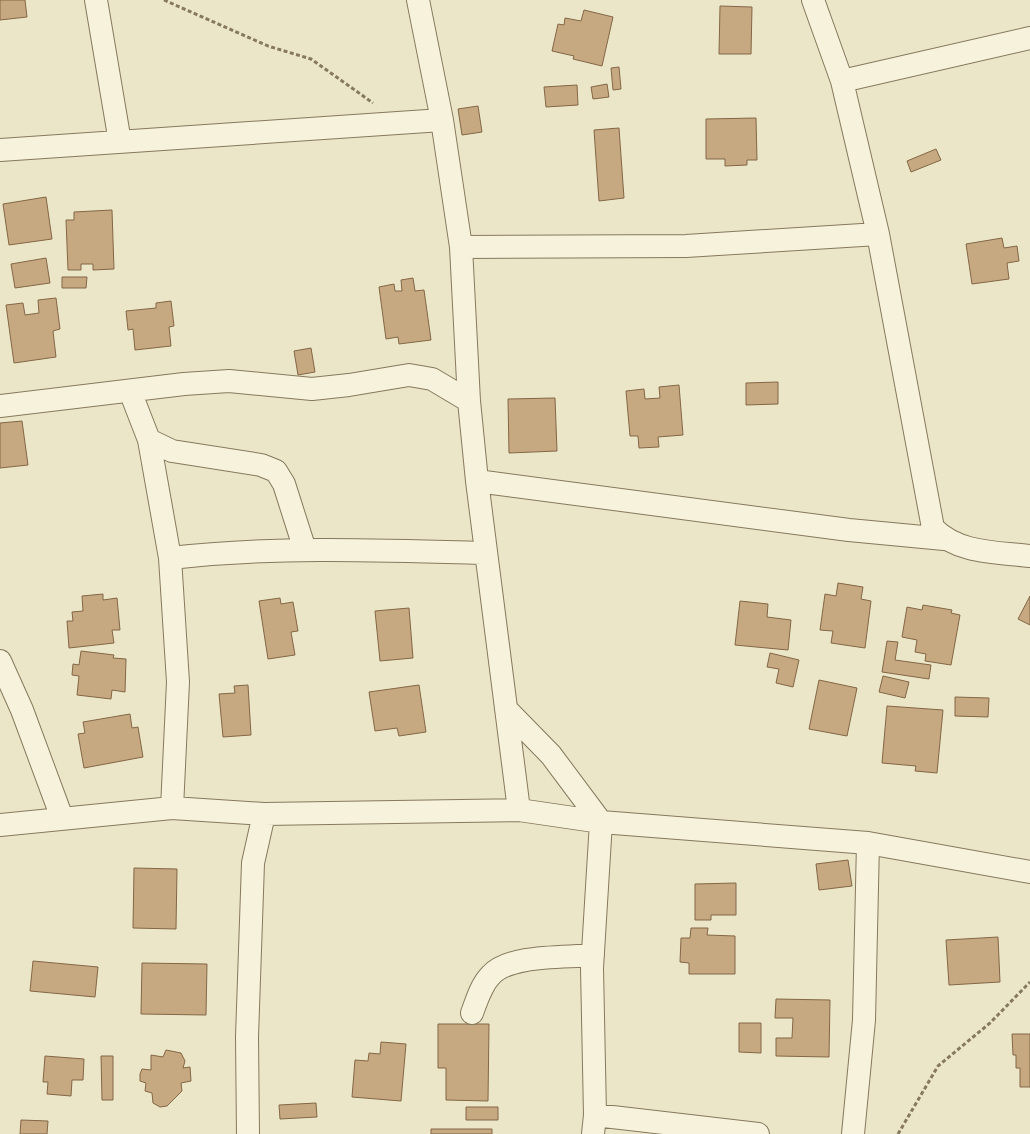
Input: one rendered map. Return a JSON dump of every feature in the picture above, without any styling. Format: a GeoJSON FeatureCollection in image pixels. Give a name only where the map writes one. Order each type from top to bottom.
{"type":"FeatureCollection","features":[{"type":"Feature","properties":{"kind":"street"},"geometry":{"type":"LineString","coordinates":[[96,0],[120,142]]}},
{"type":"Feature","properties":{"kind":"street"},"geometry":{"type":"LineString","coordinates":[[418,0],[442,120],[461,247],[469,401],[477,481],[519,810]]}},
{"type":"Feature","properties":{"kind":"street"},"geometry":{"type":"LineString","coordinates":[[812,0],[842,81],[878,234],[933,528],[944,539],[963,548],[1030,556]]}},
{"type":"Feature","properties":{"kind":"street"},"geometry":{"type":"LineString","coordinates":[[842,81],[1030,38]]}},
{"type":"Feature","properties":{"kind":"street"},"geometry":{"type":"LineString","coordinates":[[0,150],[442,120]]}},
{"type":"Feature","properties":{"kind":"street"},"geometry":{"type":"LineString","coordinates":[[461,247],[686,246],[878,234]]}},
{"type":"Feature","properties":{"kind":"street"},"geometry":{"type":"LineString","coordinates":[[0,406],[130,392],[184,384],[229,381],[312,388],[349,385],[409,375],[432,379],[469,401]]}},
{"type":"Feature","properties":{"kind":"street"},"geometry":{"type":"LineString","coordinates":[[130,392],[149,440],[170,558],[178,682],[172,808]]}},
{"type":"Feature","properties":{"kind":"street"},"geometry":{"type":"LineString","coordinates":[[149,440],[172,451],[262,465],[276,471],[284,484],[305,550]]}},
{"type":"Feature","properties":{"kind":"street"},"geometry":{"type":"LineString","coordinates":[[477,481],[849,530],[944,539]]}},
{"type":"Feature","properties":{"kind":"street"},"geometry":{"type":"LineString","coordinates":[[170,558],[218,553],[305,550],[486,553]]}},
{"type":"Feature","properties":{"kind":"street"},"geometry":{"type":"LineString","coordinates":[[0,661],[22,710],[62,818]]}},
{"type":"Feature","properties":{"kind":"street"},"geometry":{"type":"LineString","coordinates":[[506,709],[551,755],[601,822],[593,955],[594,1124],[758,1134]]}},
{"type":"Feature","properties":{"kind":"street"},"geometry":{"type":"LineString","coordinates":[[0,825],[172,808],[264,814],[519,810],[601,822],[868,843],[1030,872]]}},
{"type":"Feature","properties":{"kind":"street"},"geometry":{"type":"LineString","coordinates":[[248,1134],[247,1037],[253,864],[264,814]]}},
{"type":"Feature","properties":{"kind":"street"},"geometry":{"type":"LineString","coordinates":[[854,1134],[864,1020],[868,843]]}},
{"type":"Feature","properties":{"kind":"street"},"geometry":{"type":"LineString","coordinates":[[472,1013],[480,990],[491,974],[507,964],[593,955]]}},
{"type":"Feature","properties":{"kind":"path"},"geometry":{"type":"LineString","coordinates":[[164,0],[268,46],[310,59],[401,123]]}},
{"type":"Feature","properties":{"kind":"path"},"geometry":{"type":"LineString","coordinates":[[898,1134],[938,1066],[990,1023],[1030,982]]}},
{"type":"Feature","properties":{"kind":"building"},"geometry":{"type":"Polygon","coordinates":[[[0,0],[25,0],[27,17],[0,20],[0,0]]]}},
{"type":"Feature","properties":{"kind":"building"},"geometry":{"type":"Polygon","coordinates":[[[720,6],[752,7],[751,54],[719,54],[720,6]]]}},
{"type":"Feature","properties":{"kind":"building"},"geometry":{"type":"Polygon","coordinates":[[[584,10],[613,17],[602,66],[573,59],[574,56],[552,51],[558,24],[564,25],[565,18],[581,21],[584,10]]]}},
{"type":"Feature","properties":{"kind":"building"},"geometry":{"type":"Polygon","coordinates":[[[619,67],[621,89],[613,90],[611,68],[619,67]]]}},
{"type":"Feature","properties":{"kind":"building"},"geometry":{"type":"Polygon","coordinates":[[[607,84],[609,97],[593,99],[591,87],[607,84]]]}},
{"type":"Feature","properties":{"kind":"building"},"geometry":{"type":"Polygon","coordinates":[[[577,85],[578,105],[546,107],[544,87],[577,85]]]}},
{"type":"Feature","properties":{"kind":"building"},"geometry":{"type":"Polygon","coordinates":[[[478,106],[482,132],[462,135],[458,109],[478,106]]]}},
{"type":"Feature","properties":{"kind":"building"},"geometry":{"type":"Polygon","coordinates":[[[756,118],[757,160],[747,160],[747,165],[725,166],[725,159],[706,159],[706,119],[756,118]]]}},
{"type":"Feature","properties":{"kind":"building"},"geometry":{"type":"Polygon","coordinates":[[[619,128],[624,198],[599,201],[594,130],[619,128]]]}},
{"type":"Feature","properties":{"kind":"building"},"geometry":{"type":"Polygon","coordinates":[[[936,149],[941,160],[911,172],[907,161],[936,149]]]}},
{"type":"Feature","properties":{"kind":"building"},"geometry":{"type":"Polygon","coordinates":[[[46,197],[52,239],[9,245],[3,204],[46,197]]]}},
{"type":"Feature","properties":{"kind":"building"},"geometry":{"type":"Polygon","coordinates":[[[112,210],[114,269],[93,270],[93,264],[81,264],[81,270],[68,270],[66,220],[74,220],[74,212],[112,210]]]}},
{"type":"Feature","properties":{"kind":"building"},"geometry":{"type":"Polygon","coordinates":[[[1002,238],[1004,248],[1017,246],[1019,261],[1007,263],[1009,279],[972,284],[966,244],[1002,238]]]}},
{"type":"Feature","properties":{"kind":"building"},"geometry":{"type":"Polygon","coordinates":[[[46,258],[50,283],[15,288],[11,264],[46,258]]]}},
{"type":"Feature","properties":{"kind":"building"},"geometry":{"type":"Polygon","coordinates":[[[62,277],[87,277],[86,288],[62,288],[62,277]]]}},
{"type":"Feature","properties":{"kind":"building"},"geometry":{"type":"Polygon","coordinates":[[[413,278],[415,291],[424,290],[431,340],[399,344],[398,337],[386,339],[379,287],[394,284],[395,291],[402,291],[401,280],[413,278]]]}},
{"type":"Feature","properties":{"kind":"building"},"geometry":{"type":"Polygon","coordinates":[[[56,298],[60,329],[53,331],[56,357],[14,363],[6,305],[23,303],[25,315],[39,313],[38,300],[56,298]]]}},
{"type":"Feature","properties":{"kind":"building"},"geometry":{"type":"Polygon","coordinates":[[[171,301],[174,326],[169,327],[171,346],[135,350],[133,329],[128,330],[126,311],[156,308],[156,303],[171,301]]]}},
{"type":"Feature","properties":{"kind":"building"},"geometry":{"type":"Polygon","coordinates":[[[311,348],[315,372],[298,375],[294,351],[311,348]]]}},
{"type":"Feature","properties":{"kind":"building"},"geometry":{"type":"Polygon","coordinates":[[[778,382],[778,404],[746,405],[746,383],[778,382]]]}},
{"type":"Feature","properties":{"kind":"building"},"geometry":{"type":"Polygon","coordinates":[[[679,385],[683,435],[658,437],[659,447],[639,448],[638,436],[630,436],[626,391],[644,389],[645,399],[660,398],[659,387],[679,385]]]}},
{"type":"Feature","properties":{"kind":"building"},"geometry":{"type":"Polygon","coordinates":[[[555,398],[557,451],[509,453],[508,399],[555,398]]]}},
{"type":"Feature","properties":{"kind":"building"},"geometry":{"type":"Polygon","coordinates":[[[22,421],[28,465],[0,468],[0,423],[22,421]]]}},
{"type":"Feature","properties":{"kind":"building"},"geometry":{"type":"Polygon","coordinates":[[[838,583],[863,587],[861,599],[871,601],[865,648],[831,643],[833,631],[820,630],[825,594],[836,596],[838,583]]]}},
{"type":"Feature","properties":{"kind":"building"},"geometry":{"type":"Polygon","coordinates":[[[103,594],[103,600],[117,598],[120,630],[112,630],[114,643],[69,648],[67,621],[73,621],[72,612],[83,611],[82,596],[103,594]]]}},
{"type":"Feature","properties":{"kind":"building"},"geometry":{"type":"Polygon","coordinates":[[[1030,596],[1030,625],[1018,619],[1030,596]]]}},
{"type":"Feature","properties":{"kind":"building"},"geometry":{"type":"Polygon","coordinates":[[[280,598],[281,604],[293,602],[298,631],[291,632],[295,655],[268,659],[259,601],[280,598]]]}},
{"type":"Feature","properties":{"kind":"building"},"geometry":{"type":"Polygon","coordinates":[[[740,601],[768,604],[767,617],[791,620],[788,650],[735,645],[740,601]]]}},
{"type":"Feature","properties":{"kind":"building"},"geometry":{"type":"Polygon","coordinates":[[[923,605],[952,610],[951,613],[960,615],[951,665],[925,661],[926,654],[915,652],[917,640],[902,637],[907,607],[922,610],[923,605]]]}},
{"type":"Feature","properties":{"kind":"building"},"geometry":{"type":"Polygon","coordinates":[[[409,608],[413,658],[380,661],[375,611],[409,608]]]}},
{"type":"Feature","properties":{"kind":"building"},"geometry":{"type":"Polygon","coordinates":[[[887,641],[898,642],[895,660],[931,665],[929,679],[882,672],[887,641]]]}},
{"type":"Feature","properties":{"kind":"building"},"geometry":{"type":"Polygon","coordinates":[[[81,651],[114,655],[113,658],[126,659],[125,692],[112,690],[111,699],[77,695],[79,676],[72,675],[73,664],[79,665],[81,651]]]}},
{"type":"Feature","properties":{"kind":"building"},"geometry":{"type":"Polygon","coordinates":[[[770,653],[799,660],[793,687],[776,683],[779,669],[767,667],[770,653]]]}},
{"type":"Feature","properties":{"kind":"building"},"geometry":{"type":"Polygon","coordinates":[[[883,676],[909,682],[905,698],[879,692],[883,676]]]}},
{"type":"Feature","properties":{"kind":"building"},"geometry":{"type":"Polygon","coordinates":[[[819,680],[857,688],[847,736],[809,729],[819,680]]]}},
{"type":"Feature","properties":{"kind":"building"},"geometry":{"type":"Polygon","coordinates":[[[248,685],[251,735],[223,737],[219,694],[235,693],[234,686],[248,685]]]}},
{"type":"Feature","properties":{"kind":"building"},"geometry":{"type":"Polygon","coordinates":[[[419,685],[426,732],[399,736],[397,728],[375,731],[369,692],[419,685]]]}},
{"type":"Feature","properties":{"kind":"building"},"geometry":{"type":"Polygon","coordinates":[[[955,697],[989,698],[988,717],[955,716],[955,697]]]}},
{"type":"Feature","properties":{"kind":"building"},"geometry":{"type":"Polygon","coordinates":[[[887,706],[943,710],[937,773],[915,771],[916,766],[882,763],[887,706]]]}},
{"type":"Feature","properties":{"kind":"building"},"geometry":{"type":"Polygon","coordinates":[[[130,714],[132,728],[138,727],[143,757],[84,768],[78,734],[85,733],[83,722],[130,714]]]}},
{"type":"Feature","properties":{"kind":"building"},"geometry":{"type":"Polygon","coordinates":[[[848,860],[852,886],[819,890],[816,864],[848,860]]]}},
{"type":"Feature","properties":{"kind":"building"},"geometry":{"type":"Polygon","coordinates":[[[134,868],[177,869],[176,929],[133,928],[134,868]]]}},
{"type":"Feature","properties":{"kind":"building"},"geometry":{"type":"Polygon","coordinates":[[[736,883],[736,915],[711,915],[711,920],[695,920],[695,884],[736,883]]]}},
{"type":"Feature","properties":{"kind":"building"},"geometry":{"type":"Polygon","coordinates":[[[691,928],[708,928],[707,935],[735,936],[735,974],[689,974],[689,963],[680,962],[681,938],[690,938],[691,928]]]}},
{"type":"Feature","properties":{"kind":"building"},"geometry":{"type":"Polygon","coordinates":[[[998,937],[1000,982],[949,985],[946,940],[998,937]]]}},
{"type":"Feature","properties":{"kind":"building"},"geometry":{"type":"Polygon","coordinates":[[[33,961],[98,967],[95,997],[30,991],[33,961]]]}},
{"type":"Feature","properties":{"kind":"building"},"geometry":{"type":"Polygon","coordinates":[[[142,963],[207,964],[206,1015],[141,1014],[142,963]]]}},
{"type":"Feature","properties":{"kind":"building"},"geometry":{"type":"Polygon","coordinates":[[[776,999],[830,1000],[829,1057],[776,1056],[776,1038],[792,1038],[793,1018],[775,1018],[776,999]]]}},
{"type":"Feature","properties":{"kind":"building"},"geometry":{"type":"Polygon","coordinates":[[[739,1023],[761,1023],[761,1053],[739,1052],[739,1023]]]}},
{"type":"Feature","properties":{"kind":"building"},"geometry":{"type":"Polygon","coordinates":[[[438,1024],[489,1024],[488,1101],[446,1100],[446,1068],[438,1068],[438,1024]]]}},
{"type":"Feature","properties":{"kind":"building"},"geometry":{"type":"Polygon","coordinates":[[[1012,1034],[1030,1034],[1030,1087],[1020,1087],[1020,1068],[1016,1068],[1016,1055],[1013,1055],[1012,1034]]]}},
{"type":"Feature","properties":{"kind":"building"},"geometry":{"type":"Polygon","coordinates":[[[381,1042],[406,1044],[401,1101],[352,1097],[355,1060],[368,1061],[369,1053],[380,1054],[381,1042]]]}},
{"type":"Feature","properties":{"kind":"building"},"geometry":{"type":"Polygon","coordinates":[[[166,1050],[181,1053],[185,1061],[183,1068],[190,1067],[191,1081],[181,1083],[182,1091],[167,1106],[160,1107],[153,1103],[152,1093],[145,1091],[146,1083],[140,1081],[140,1074],[142,1069],[151,1070],[151,1055],[163,1057],[166,1050]]]}},
{"type":"Feature","properties":{"kind":"building"},"geometry":{"type":"Polygon","coordinates":[[[45,1056],[84,1059],[83,1080],[72,1080],[71,1096],[47,1094],[48,1082],[43,1082],[45,1056]]]}},
{"type":"Feature","properties":{"kind":"building"},"geometry":{"type":"Polygon","coordinates":[[[101,1056],[113,1056],[113,1100],[102,1100],[101,1056]]]}},
{"type":"Feature","properties":{"kind":"building"},"geometry":{"type":"Polygon","coordinates":[[[316,1103],[317,1117],[280,1119],[279,1105],[316,1103]]]}},
{"type":"Feature","properties":{"kind":"building"},"geometry":{"type":"Polygon","coordinates":[[[466,1107],[498,1107],[498,1120],[466,1120],[466,1107]]]}},
{"type":"Feature","properties":{"kind":"building"},"geometry":{"type":"Polygon","coordinates":[[[21,1120],[48,1121],[47,1134],[20,1134],[21,1120]]]}},
{"type":"Feature","properties":{"kind":"building"},"geometry":{"type":"Polygon","coordinates":[[[431,1129],[492,1129],[492,1134],[431,1134],[431,1129]]]}}]}
